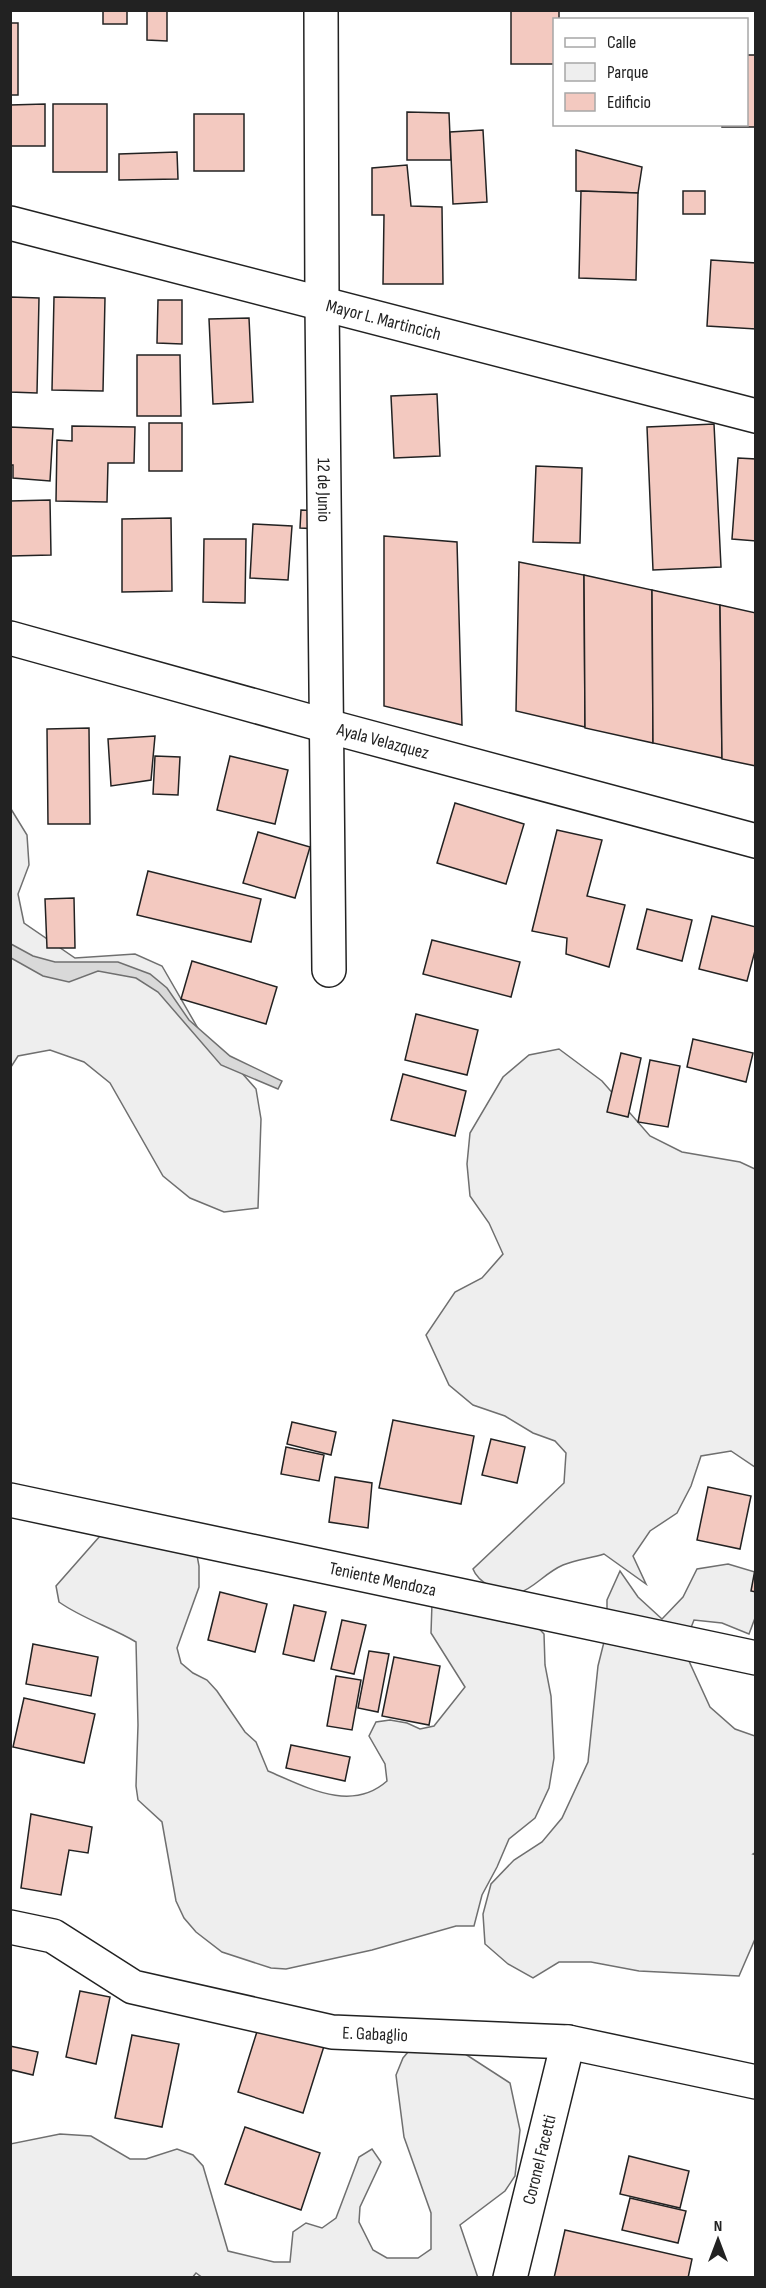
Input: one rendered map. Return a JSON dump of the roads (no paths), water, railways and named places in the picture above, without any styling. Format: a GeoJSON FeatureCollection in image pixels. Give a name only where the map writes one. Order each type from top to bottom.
{"type":"FeatureCollection","features":[{"type":"Feature","properties":{"kind":"street","name":"12 de Junio"},"geometry":{"type":"LineString","coordinates":[[321,10],[329,970]]}},
{"type":"Feature","properties":{"kind":"street","name":"Mayor L. Martincich"},"geometry":{"type":"LineString","coordinates":[[10,223],[756,416]]}},
{"type":"Feature","properties":{"kind":"street","name":"Ayala Velazquez"},"geometry":{"type":"LineString","coordinates":[[10,638],[756,841]]}},
{"type":"Feature","properties":{"kind":"street","name":"Teniente Mendoza"},"geometry":{"type":"LineString","coordinates":[[10,1500],[756,1658]]}},
{"type":"Feature","properties":{"kind":"street","name":"E. Gabaglio"},"geometry":{"type":"LineString","coordinates":[[10,1927],[53,1936],[133,1988],[332,2032],[568,2042],[756,2082]]}},
{"type":"Feature","properties":{"kind":"street","name":"Coronel Facetti"},"geometry":{"type":"LineString","coordinates":[[510,2277],[568,2042]]}}]}
